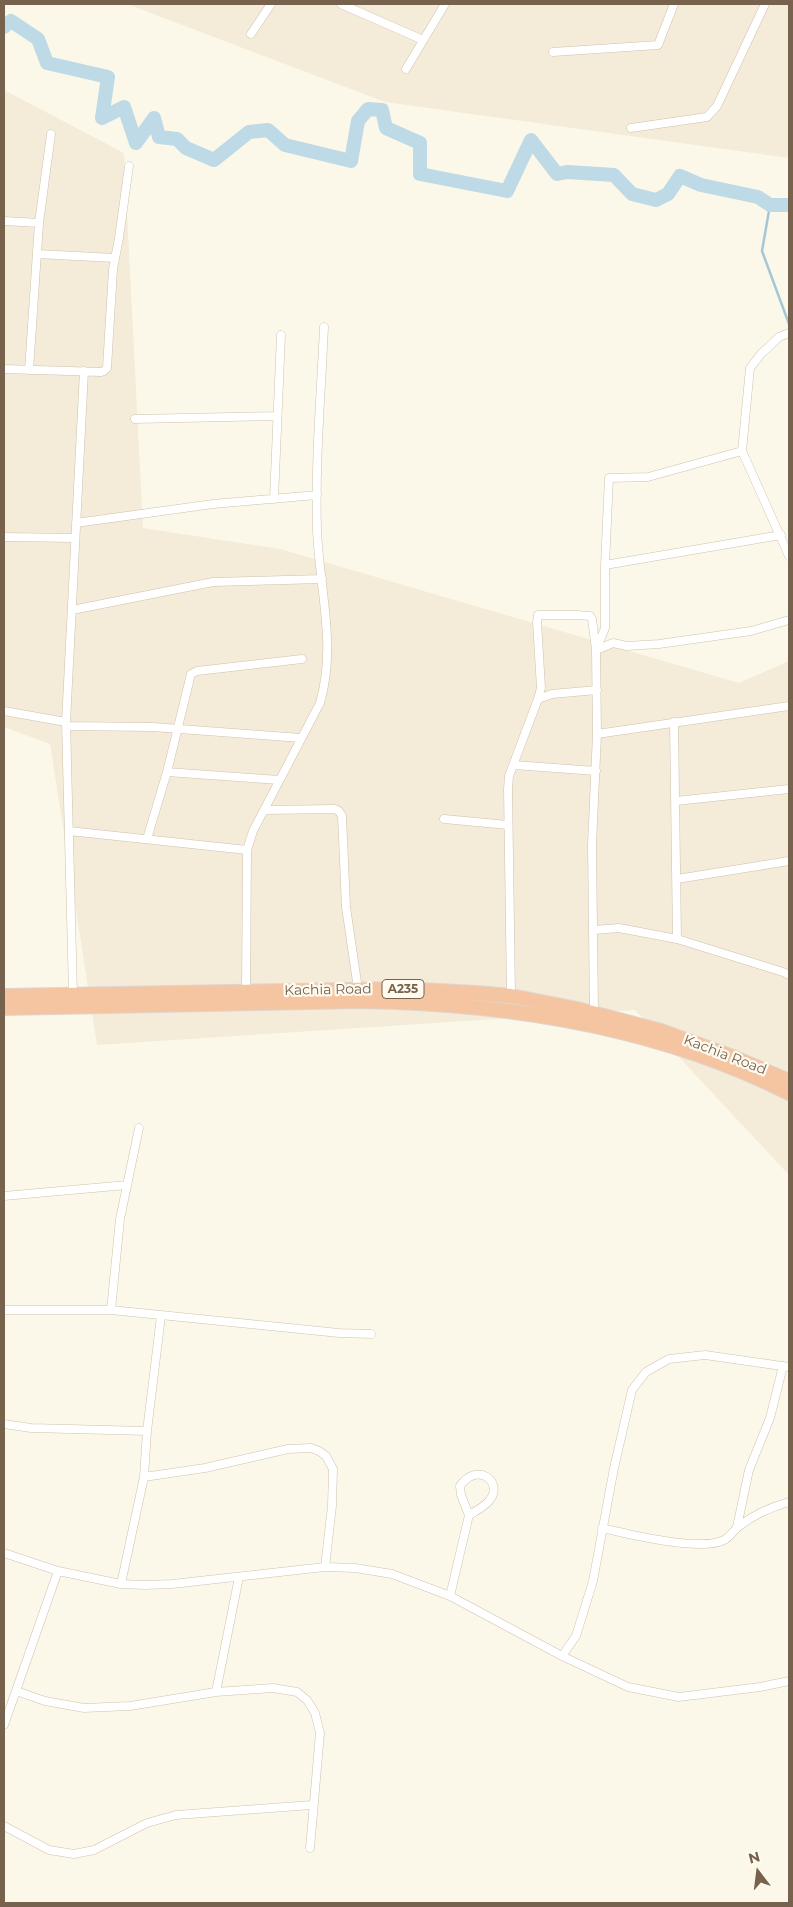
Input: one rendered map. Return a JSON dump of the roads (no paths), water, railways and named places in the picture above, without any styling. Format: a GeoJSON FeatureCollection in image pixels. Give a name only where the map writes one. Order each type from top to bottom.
{"type":"FeatureCollection","features":[{"type":"Feature","properties":{"kind":"highway","name":"Kachia Road"},"geometry":{"type":"LineString","coordinates":[[4,996],[358,990],[437,990],[511,996],[594,1013],[696,1042],[789,1081]]}},
{"type":"Feature","properties":{"kind":"highway","name":"Kachia Road"},"geometry":{"type":"LineString","coordinates":[[4,1008],[360,1001],[471,1006],[564,1020],[633,1036],[730,1067],[789,1093]]}},
{"type":"Feature","properties":{"kind":"street"},"geometry":{"type":"LineString","coordinates":[[252,34],[271,4]]}},
{"type":"Feature","properties":{"kind":"street"},"geometry":{"type":"LineString","coordinates":[[341,4],[423,40]]}},
{"type":"Feature","properties":{"kind":"street"},"geometry":{"type":"LineString","coordinates":[[406,69],[445,4]]}},
{"type":"Feature","properties":{"kind":"street"},"geometry":{"type":"LineString","coordinates":[[553,52],[658,45],[674,4]]}},
{"type":"Feature","properties":{"kind":"street"},"geometry":{"type":"LineString","coordinates":[[631,128],[708,117],[717,106],[766,4]]}},
{"type":"Feature","properties":{"kind":"street"},"geometry":{"type":"LineString","coordinates":[[29,370],[39,224],[51,134]]}},
{"type":"Feature","properties":{"kind":"street"},"geometry":{"type":"LineString","coordinates":[[4,369],[101,372],[107,368],[113,269],[129,166]]}},
{"type":"Feature","properties":{"kind":"street"},"geometry":{"type":"LineString","coordinates":[[4,221],[39,224]]}},
{"type":"Feature","properties":{"kind":"street"},"geometry":{"type":"LineString","coordinates":[[37,254],[115,258]]}},
{"type":"Feature","properties":{"kind":"street"},"geometry":{"type":"LineString","coordinates":[[246,991],[247,850],[253,831],[320,703],[325,684],[328,651],[318,531],[317,495],[324,327]]}},
{"type":"Feature","properties":{"kind":"street"},"geometry":{"type":"LineString","coordinates":[[789,333],[779,337],[761,354],[750,368],[742,451],[789,556]]}},
{"type":"Feature","properties":{"kind":"street"},"geometry":{"type":"LineString","coordinates":[[274,499],[281,335]]}},
{"type":"Feature","properties":{"kind":"street"},"geometry":{"type":"LineString","coordinates":[[73,994],[66,724],[84,371]]}},
{"type":"Feature","properties":{"kind":"street"},"geometry":{"type":"LineString","coordinates":[[135,419],[277,416]]}},
{"type":"Feature","properties":{"kind":"street"},"geometry":{"type":"LineString","coordinates":[[596,650],[606,628],[605,565],[610,478],[648,477],[742,451]]}},
{"type":"Feature","properties":{"kind":"street"},"geometry":{"type":"LineString","coordinates":[[76,524],[187,507],[317,495]]}},
{"type":"Feature","properties":{"kind":"street"},"geometry":{"type":"LineString","coordinates":[[605,565],[780,535]]}},
{"type":"Feature","properties":{"kind":"street"},"geometry":{"type":"LineString","coordinates":[[4,537],[76,538]]}},
{"type":"Feature","properties":{"kind":"street"},"geometry":{"type":"LineString","coordinates":[[72,610],[213,582],[322,579]]}},
{"type":"Feature","properties":{"kind":"street"},"geometry":{"type":"LineString","coordinates":[[511,996],[508,789],[509,776],[541,688],[538,615],[577,614],[590,616],[596,650],[597,690],[596,771],[592,845],[594,1013]]}},
{"type":"Feature","properties":{"kind":"street"},"geometry":{"type":"LineString","coordinates":[[596,650],[613,643],[627,646],[659,644],[751,631],[789,620]]}},
{"type":"Feature","properties":{"kind":"street"},"geometry":{"type":"LineString","coordinates":[[147,839],[167,772],[191,674],[197,671],[302,659]]}},
{"type":"Feature","properties":{"kind":"street"},"geometry":{"type":"LineString","coordinates":[[538,699],[552,694],[597,690]]}},
{"type":"Feature","properties":{"kind":"street"},"geometry":{"type":"LineString","coordinates":[[597,734],[789,706]]}},
{"type":"Feature","properties":{"kind":"street"},"geometry":{"type":"LineString","coordinates":[[4,711],[66,724],[178,729],[302,738]]}},
{"type":"Feature","properties":{"kind":"street"},"geometry":{"type":"LineString","coordinates":[[674,722],[677,939]]}},
{"type":"Feature","properties":{"kind":"street"},"geometry":{"type":"LineString","coordinates":[[514,765],[596,771]]}},
{"type":"Feature","properties":{"kind":"street"},"geometry":{"type":"LineString","coordinates":[[167,772],[280,780]]}},
{"type":"Feature","properties":{"kind":"street"},"geometry":{"type":"LineString","coordinates":[[676,801],[789,789]]}},
{"type":"Feature","properties":{"kind":"street"},"geometry":{"type":"LineString","coordinates":[[264,810],[334,809],[339,811],[342,816],[346,907],[358,990]]}},
{"type":"Feature","properties":{"kind":"street"},"geometry":{"type":"LineString","coordinates":[[444,819],[508,825]]}},
{"type":"Feature","properties":{"kind":"street"},"geometry":{"type":"LineString","coordinates":[[69,831],[247,850]]}},
{"type":"Feature","properties":{"kind":"street"},"geometry":{"type":"LineString","coordinates":[[676,879],[789,861]]}},
{"type":"Feature","properties":{"kind":"street"},"geometry":{"type":"LineString","coordinates":[[594,930],[619,928],[677,939],[789,975]]}},
{"type":"Feature","properties":{"kind":"street"},"geometry":{"type":"LineString","coordinates":[[110,1310],[120,1219],[139,1128]]}},
{"type":"Feature","properties":{"kind":"street"},"geometry":{"type":"LineString","coordinates":[[4,1196],[127,1185]]}},
{"type":"Feature","properties":{"kind":"street"},"geometry":{"type":"LineString","coordinates":[[4,1310],[110,1310],[371,1334]]}},
{"type":"Feature","properties":{"kind":"street"},"geometry":{"type":"LineString","coordinates":[[121,1584],[144,1477],[161,1316]]}},
{"type":"Feature","properties":{"kind":"street"},"geometry":{"type":"LineString","coordinates":[[562,1656],[576,1636],[593,1581],[614,1468],[632,1390],[646,1372],[669,1360],[705,1355],[786,1366],[770,1418],[749,1470],[737,1527]]}},
{"type":"Feature","properties":{"kind":"street"},"geometry":{"type":"LineString","coordinates":[[4,1424],[31,1428],[148,1431]]}},
{"type":"Feature","properties":{"kind":"street"},"geometry":{"type":"LineString","coordinates":[[144,1477],[206,1468],[288,1450],[311,1448],[319,1451],[326,1456],[333,1469],[332,1506],[325,1567]]}},
{"type":"Feature","properties":{"kind":"street"},"geometry":{"type":"LineString","coordinates":[[450,1596],[469,1514],[461,1495],[460,1486],[465,1478],[475,1474],[484,1475],[491,1482],[493,1491],[490,1500],[469,1514]]}},
{"type":"Feature","properties":{"kind":"street"},"geometry":{"type":"LineString","coordinates":[[602,1528],[646,1538],[706,1545],[723,1541],[737,1527],[768,1508],[789,1502]]}},
{"type":"Feature","properties":{"kind":"street"},"geometry":{"type":"LineString","coordinates":[[4,1553],[58,1570],[121,1584],[172,1584],[325,1567],[355,1568],[392,1574],[450,1596],[562,1656],[628,1687],[679,1697],[760,1688],[789,1682]]}},
{"type":"Feature","properties":{"kind":"street"},"geometry":{"type":"LineString","coordinates":[[5,1720],[58,1570]]}},
{"type":"Feature","properties":{"kind":"street"},"geometry":{"type":"LineString","coordinates":[[216,1692],[238,1577]]}},
{"type":"Feature","properties":{"kind":"street"},"geometry":{"type":"LineString","coordinates":[[16,1691],[46,1701],[84,1708],[130,1706],[216,1692],[273,1688],[296,1692],[307,1700],[315,1713],[320,1733],[312,1805],[310,1848]]}},
{"type":"Feature","properties":{"kind":"street"},"geometry":{"type":"LineString","coordinates":[[4,1826],[48,1850],[74,1854],[94,1850],[147,1823],[176,1815],[312,1805]]}},
{"type":"Feature","properties":{"kind":"waterway"},"geometry":{"type":"LineString","coordinates":[[4,27],[11,21],[38,39],[47,63],[108,77],[102,118],[124,107],[136,143],[154,118],[159,137],[177,139],[186,148],[214,160],[249,132],[268,130],[285,145],[351,161],[358,121],[368,109],[382,110],[386,128],[420,143],[420,174],[507,191],[531,140],[557,174],[567,172],[614,175],[632,194],[656,200],[668,194],[680,176],[701,185],[758,197],[770,205],[789,205]]}},
{"type":"Feature","properties":{"kind":"waterway"},"geometry":{"type":"LineString","coordinates":[[770,205],[762,251],[789,324]]}}]}
